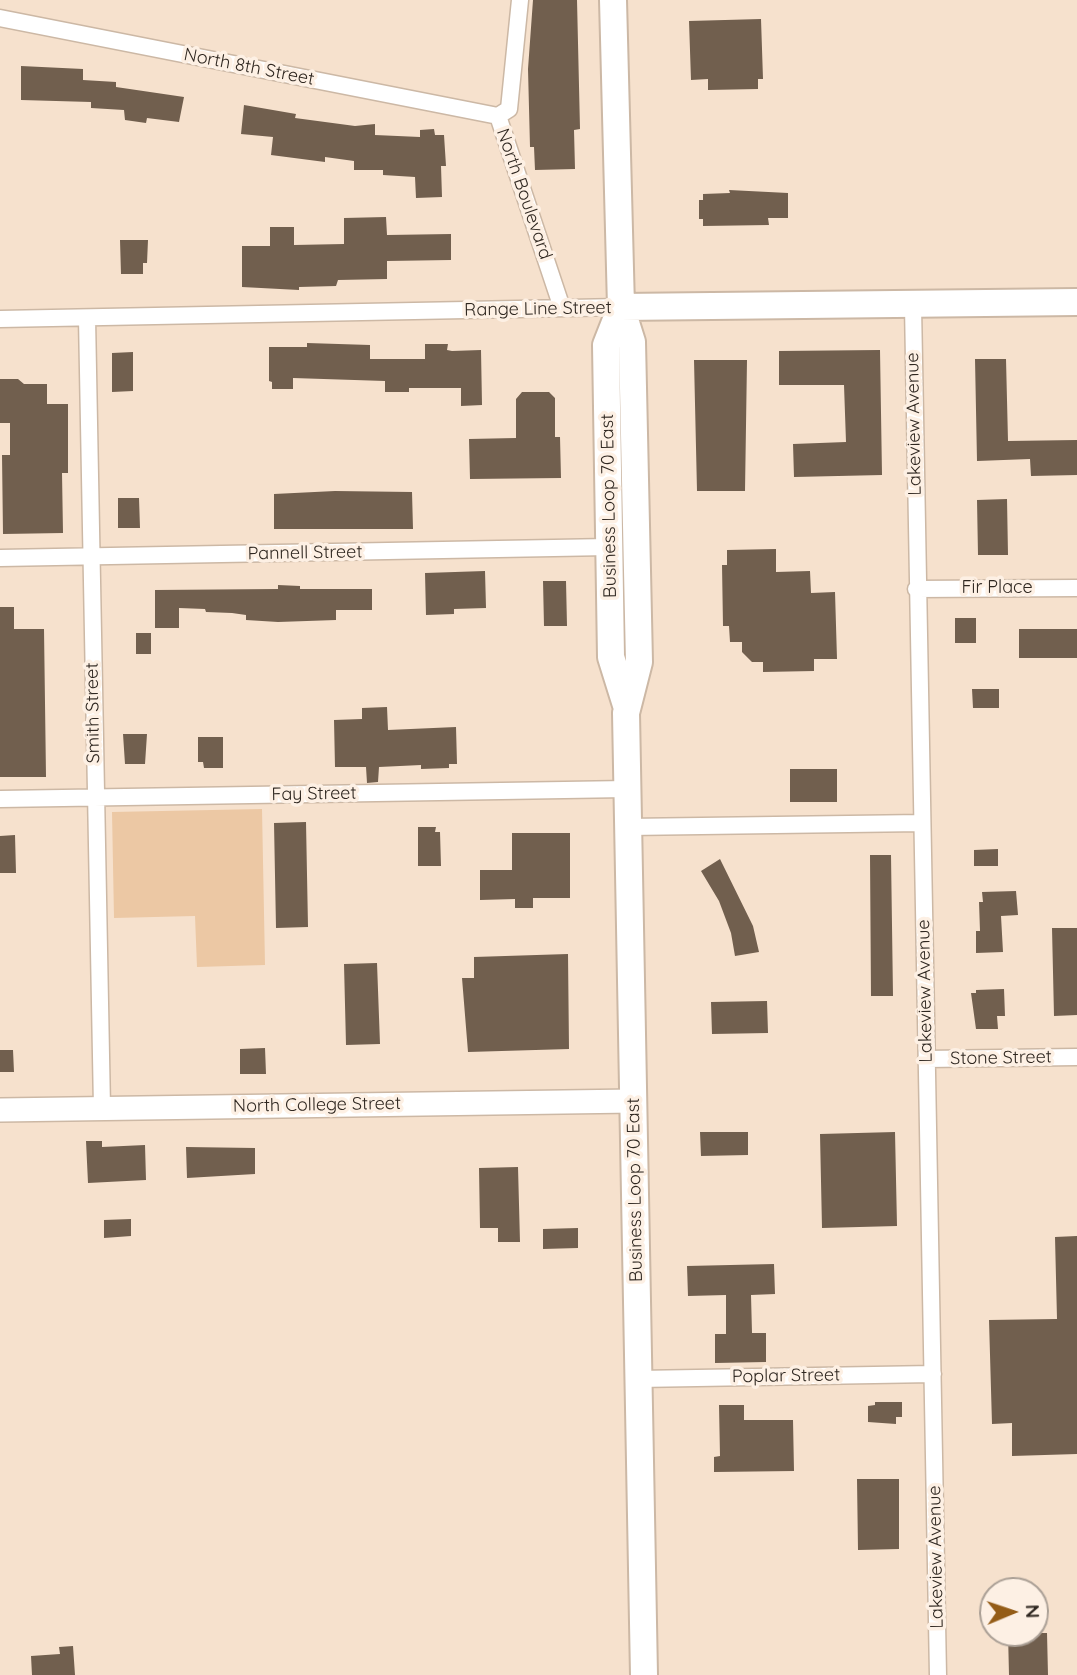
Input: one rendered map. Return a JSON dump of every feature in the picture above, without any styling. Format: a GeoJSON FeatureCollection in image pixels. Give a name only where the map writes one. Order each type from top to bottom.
{"type":"FeatureCollection","features":[{"type":"Feature","properties":{"kind":"main road","name":"Business Loop 70 East"},"geometry":{"type":"LineString","coordinates":[[613,0],[621,307],[632,342],[639,662],[626,705]]}},
{"type":"Feature","properties":{"kind":"main road","name":"Range Line Street"},"geometry":{"type":"LineString","coordinates":[[621,307],[913,306],[1077,302]]}},
{"type":"Feature","properties":{"kind":"main road","name":"Business Loop 70 East"},"geometry":{"type":"LineString","coordinates":[[621,307],[606,345],[609,547],[611,657],[626,705],[644,1675]]}},
{"type":"Feature","properties":{"kind":"main road","name":"North College Street"},"geometry":{"type":"LineString","coordinates":[[0,1110],[634,1101]]}},
{"type":"Feature","properties":{"kind":"street","name":"North Boulevard"},"geometry":{"type":"LineString","coordinates":[[520,0],[509,109],[498,116],[562,308]]}},
{"type":"Feature","properties":{"kind":"street","name":"North 8th Street"},"geometry":{"type":"LineString","coordinates":[[0,18],[498,116]]}},
{"type":"Feature","properties":{"kind":"street","name":"Lakeview Avenue"},"geometry":{"type":"LineString","coordinates":[[913,306],[916,589],[938,1675]]}},
{"type":"Feature","properties":{"kind":"street","name":"Range Line Street"},"geometry":{"type":"LineString","coordinates":[[0,319],[621,307]]}},
{"type":"Feature","properties":{"kind":"street","name":"Smith Street"},"geometry":{"type":"LineString","coordinates":[[87,318],[94,798],[102,1108]]}},
{"type":"Feature","properties":{"kind":"street","name":"Pannell Street"},"geometry":{"type":"LineString","coordinates":[[0,558],[609,547]]}},
{"type":"Feature","properties":{"kind":"street","name":"Fir Place"},"geometry":{"type":"LineString","coordinates":[[916,589],[1077,588]]}},
{"type":"Feature","properties":{"kind":"street","name":"Fay Street"},"geometry":{"type":"LineString","coordinates":[[0,799],[627,789]]}},
{"type":"Feature","properties":{"kind":"street"},"geometry":{"type":"LineString","coordinates":[[628,827],[922,823]]}},
{"type":"Feature","properties":{"kind":"street","name":"Stone Street"},"geometry":{"type":"LineString","coordinates":[[926,1059],[1077,1057]]}},
{"type":"Feature","properties":{"kind":"street","name":"Poplar Street"},"geometry":{"type":"LineString","coordinates":[[638,1379],[933,1374]]}},
{"type":"Feature","properties":{"kind":"shaded area"},"geometry":{"type":"Polygon","coordinates":[[[262,809],[265,965],[197,967],[195,916],[114,918],[112,812],[262,809]]]}},
{"type":"Feature","properties":{"kind":"building"},"geometry":{"type":"Polygon","coordinates":[[[533,0],[577,0],[580,129],[574,130],[575,169],[535,170],[534,147],[530,147],[528,69],[533,0]]]}},
{"type":"Feature","properties":{"kind":"building"},"geometry":{"type":"Polygon","coordinates":[[[761,19],[763,79],[758,79],[758,89],[708,90],[708,79],[691,80],[689,21],[761,19]]]}},
{"type":"Feature","properties":{"kind":"building"},"geometry":{"type":"Polygon","coordinates":[[[21,66],[83,69],[83,80],[116,82],[116,87],[184,97],[179,122],[147,118],[146,123],[125,120],[124,110],[91,108],[91,102],[21,100],[21,66]]]}},
{"type":"Feature","properties":{"kind":"building"},"geometry":{"type":"Polygon","coordinates":[[[244,105],[296,114],[295,118],[355,126],[375,124],[375,135],[420,137],[420,130],[434,129],[435,135],[444,135],[446,166],[441,166],[442,197],[416,198],[415,177],[383,175],[383,170],[354,170],[354,161],[325,157],[325,162],[271,155],[273,137],[241,134],[244,105]]]}},
{"type":"Feature","properties":{"kind":"building"},"geometry":{"type":"Polygon","coordinates":[[[729,190],[788,193],[788,218],[768,218],[769,225],[703,226],[703,219],[699,219],[699,200],[703,200],[703,194],[730,193],[729,190]]]}},
{"type":"Feature","properties":{"kind":"building"},"geometry":{"type":"Polygon","coordinates":[[[386,217],[387,235],[451,234],[451,260],[387,261],[387,279],[338,280],[336,286],[299,287],[299,290],[242,287],[242,246],[270,246],[270,227],[294,227],[294,245],[344,244],[344,218],[386,217]]]}},
{"type":"Feature","properties":{"kind":"building"},"geometry":{"type":"Polygon","coordinates":[[[120,240],[148,240],[147,263],[143,263],[143,274],[121,274],[120,240]]]}},
{"type":"Feature","properties":{"kind":"building"},"geometry":{"type":"Polygon","coordinates":[[[307,343],[370,345],[370,359],[425,359],[425,344],[448,344],[447,350],[452,351],[481,350],[482,405],[461,406],[461,388],[409,388],[409,392],[385,392],[385,381],[293,378],[293,389],[272,389],[272,382],[269,381],[269,347],[307,347],[307,343]]]}},
{"type":"Feature","properties":{"kind":"building"},"geometry":{"type":"Polygon","coordinates":[[[880,350],[882,475],[794,477],[793,444],[846,442],[844,385],[779,385],[779,351],[880,350]]]}},
{"type":"Feature","properties":{"kind":"building"},"geometry":{"type":"Polygon","coordinates":[[[133,352],[133,391],[112,392],[112,353],[133,352]]]}},
{"type":"Feature","properties":{"kind":"building"},"geometry":{"type":"Polygon","coordinates":[[[975,359],[1006,359],[1008,441],[1077,440],[1077,475],[1031,476],[1030,459],[977,461],[975,359]]]}},
{"type":"Feature","properties":{"kind":"building"},"geometry":{"type":"Polygon","coordinates":[[[694,360],[747,360],[745,491],[697,491],[694,360]]]}},
{"type":"Feature","properties":{"kind":"building"},"geometry":{"type":"Polygon","coordinates":[[[0,379],[18,379],[24,384],[47,384],[47,404],[68,404],[68,473],[62,473],[63,533],[3,534],[2,455],[10,455],[10,423],[0,423],[0,379]]]}},
{"type":"Feature","properties":{"kind":"building"},"geometry":{"type":"Polygon","coordinates":[[[522,392],[549,392],[555,398],[555,437],[560,437],[561,478],[470,479],[469,439],[516,438],[516,399],[522,392]]]}},
{"type":"Feature","properties":{"kind":"building"},"geometry":{"type":"Polygon","coordinates":[[[335,491],[412,492],[413,529],[274,529],[274,494],[335,491]]]}},
{"type":"Feature","properties":{"kind":"building"},"geometry":{"type":"Polygon","coordinates":[[[118,498],[139,498],[140,528],[118,528],[118,498]]]}},
{"type":"Feature","properties":{"kind":"building"},"geometry":{"type":"Polygon","coordinates":[[[1007,499],[1008,555],[978,555],[977,500],[1007,499]]]}},
{"type":"Feature","properties":{"kind":"building"},"geometry":{"type":"Polygon","coordinates":[[[776,549],[776,572],[810,571],[811,593],[835,592],[837,659],[814,659],[814,671],[763,672],[763,662],[752,662],[742,652],[742,642],[730,642],[729,626],[723,626],[722,565],[727,565],[727,550],[776,549]]]}},
{"type":"Feature","properties":{"kind":"building"},"geometry":{"type":"Polygon","coordinates":[[[485,571],[486,608],[454,609],[454,614],[426,615],[425,573],[485,571]]]}},
{"type":"Feature","properties":{"kind":"building"},"geometry":{"type":"Polygon","coordinates":[[[543,581],[566,581],[567,626],[544,626],[543,581]]]}},
{"type":"Feature","properties":{"kind":"building"},"geometry":{"type":"Polygon","coordinates":[[[278,585],[300,586],[300,589],[372,589],[372,610],[336,610],[336,620],[278,622],[246,620],[246,615],[206,612],[205,609],[179,608],[179,628],[155,628],[155,590],[278,589],[278,585]]]}},
{"type":"Feature","properties":{"kind":"building"},"geometry":{"type":"Polygon","coordinates":[[[0,607],[14,607],[14,629],[44,629],[46,777],[0,777],[0,607]]]}},
{"type":"Feature","properties":{"kind":"building"},"geometry":{"type":"Polygon","coordinates":[[[955,618],[976,618],[976,643],[955,643],[955,618]]]}},
{"type":"Feature","properties":{"kind":"building"},"geometry":{"type":"Polygon","coordinates":[[[1019,629],[1077,629],[1077,658],[1019,658],[1019,629]]]}},
{"type":"Feature","properties":{"kind":"building"},"geometry":{"type":"Polygon","coordinates":[[[136,633],[151,633],[151,654],[136,654],[136,633]]]}},
{"type":"Feature","properties":{"kind":"building"},"geometry":{"type":"Polygon","coordinates":[[[972,689],[999,689],[999,708],[973,708],[972,689]]]}},
{"type":"Feature","properties":{"kind":"building"},"geometry":{"type":"Polygon","coordinates":[[[387,707],[388,730],[456,727],[457,764],[449,764],[449,768],[421,769],[421,765],[379,767],[378,782],[367,783],[366,767],[335,767],[334,720],[362,719],[362,708],[387,707]]]}},
{"type":"Feature","properties":{"kind":"building"},"geometry":{"type":"Polygon","coordinates":[[[123,734],[147,734],[145,764],[125,764],[123,734]]]}},
{"type":"Feature","properties":{"kind":"building"},"geometry":{"type":"Polygon","coordinates":[[[198,737],[223,737],[223,768],[204,768],[203,762],[198,762],[198,737]]]}},
{"type":"Feature","properties":{"kind":"building"},"geometry":{"type":"Polygon","coordinates":[[[790,769],[837,769],[837,802],[790,802],[790,769]]]}},
{"type":"Feature","properties":{"kind":"building"},"geometry":{"type":"Polygon","coordinates":[[[306,822],[308,927],[276,928],[274,823],[306,822]]]}},
{"type":"Feature","properties":{"kind":"building"},"geometry":{"type":"Polygon","coordinates":[[[418,827],[436,827],[435,832],[440,832],[441,866],[418,866],[418,827]]]}},
{"type":"Feature","properties":{"kind":"building"},"geometry":{"type":"Polygon","coordinates":[[[512,833],[570,833],[570,898],[533,898],[533,908],[515,908],[515,899],[480,900],[480,870],[512,870],[512,833]]]}},
{"type":"Feature","properties":{"kind":"building"},"geometry":{"type":"Polygon","coordinates":[[[15,835],[16,873],[0,873],[0,836],[15,835]]]}},
{"type":"Feature","properties":{"kind":"building"},"geometry":{"type":"Polygon","coordinates":[[[998,849],[998,866],[974,866],[974,850],[998,849]]]}},
{"type":"Feature","properties":{"kind":"building"},"geometry":{"type":"Polygon","coordinates":[[[870,855],[891,855],[893,996],[871,996],[870,855]]]}},
{"type":"Feature","properties":{"kind":"building"},"geometry":{"type":"Polygon","coordinates":[[[720,859],[753,926],[759,952],[735,956],[731,933],[719,901],[701,871],[720,859]]]}},
{"type":"Feature","properties":{"kind":"building"},"geometry":{"type":"Polygon","coordinates":[[[1016,891],[1018,915],[1001,916],[1003,952],[976,953],[976,931],[980,931],[979,902],[983,902],[982,892],[1016,891]]]}},
{"type":"Feature","properties":{"kind":"building"},"geometry":{"type":"Polygon","coordinates":[[[1052,928],[1077,928],[1077,1015],[1054,1016],[1052,928]]]}},
{"type":"Feature","properties":{"kind":"building"},"geometry":{"type":"Polygon","coordinates":[[[568,954],[569,1049],[468,1052],[462,978],[474,978],[474,957],[568,954]]]}},
{"type":"Feature","properties":{"kind":"building"},"geometry":{"type":"Polygon","coordinates":[[[377,963],[380,1044],[346,1045],[344,964],[377,963]]]}},
{"type":"Feature","properties":{"kind":"building"},"geometry":{"type":"Polygon","coordinates":[[[1004,989],[1005,1016],[997,1016],[998,1029],[976,1029],[971,993],[976,993],[976,990],[1004,989]]]}},
{"type":"Feature","properties":{"kind":"building"},"geometry":{"type":"Polygon","coordinates":[[[767,1001],[768,1033],[712,1034],[711,1002],[767,1001]]]}},
{"type":"Feature","properties":{"kind":"building"},"geometry":{"type":"Polygon","coordinates":[[[265,1048],[266,1074],[240,1074],[240,1049],[265,1048]]]}},
{"type":"Feature","properties":{"kind":"building"},"geometry":{"type":"Polygon","coordinates":[[[0,1050],[13,1050],[14,1072],[0,1072],[0,1050]]]}},
{"type":"Feature","properties":{"kind":"building"},"geometry":{"type":"Polygon","coordinates":[[[700,1132],[748,1132],[748,1155],[701,1156],[700,1132]]]}},
{"type":"Feature","properties":{"kind":"building"},"geometry":{"type":"Polygon","coordinates":[[[895,1132],[897,1226],[822,1228],[820,1134],[895,1132]]]}},
{"type":"Feature","properties":{"kind":"building"},"geometry":{"type":"Polygon","coordinates":[[[86,1141],[102,1141],[102,1147],[145,1145],[146,1180],[88,1183],[86,1141]]]}},
{"type":"Feature","properties":{"kind":"building"},"geometry":{"type":"Polygon","coordinates":[[[186,1147],[255,1148],[255,1174],[187,1178],[186,1147]]]}},
{"type":"Feature","properties":{"kind":"building"},"geometry":{"type":"Polygon","coordinates":[[[518,1167],[520,1242],[498,1242],[498,1228],[480,1228],[479,1168],[518,1167]]]}},
{"type":"Feature","properties":{"kind":"building"},"geometry":{"type":"Polygon","coordinates":[[[131,1219],[131,1236],[104,1238],[104,1220],[131,1219]]]}},
{"type":"Feature","properties":{"kind":"building"},"geometry":{"type":"Polygon","coordinates":[[[578,1228],[578,1248],[543,1249],[543,1229],[578,1228]]]}},
{"type":"Feature","properties":{"kind":"building"},"geometry":{"type":"Polygon","coordinates":[[[1077,1236],[1077,1454],[1012,1456],[1012,1423],[992,1424],[989,1320],[1057,1319],[1055,1237],[1077,1236]]]}},
{"type":"Feature","properties":{"kind":"building"},"geometry":{"type":"Polygon","coordinates":[[[774,1264],[775,1294],[751,1295],[752,1333],[766,1333],[766,1362],[715,1363],[715,1334],[726,1334],[726,1295],[688,1296],[687,1266],[774,1264]]]}},
{"type":"Feature","properties":{"kind":"building"},"geometry":{"type":"Polygon","coordinates":[[[875,1402],[902,1402],[902,1417],[896,1417],[896,1424],[868,1422],[868,1406],[875,1405],[875,1402]]]}},
{"type":"Feature","properties":{"kind":"building"},"geometry":{"type":"Polygon","coordinates":[[[719,1405],[744,1405],[744,1420],[793,1420],[794,1471],[714,1472],[714,1457],[720,1456],[719,1405]]]}},
{"type":"Feature","properties":{"kind":"building"},"geometry":{"type":"Polygon","coordinates":[[[857,1479],[899,1479],[899,1549],[858,1550],[857,1479]]]}},
{"type":"Feature","properties":{"kind":"building"},"geometry":{"type":"Polygon","coordinates":[[[73,1646],[75,1675],[32,1675],[31,1656],[60,1654],[59,1647],[73,1646]]]}},
{"type":"Feature","properties":{"kind":"building"},"geometry":{"type":"Polygon","coordinates":[[[1008,1647],[1047,1647],[1048,1675],[1009,1675],[1008,1647]]]}}]}
